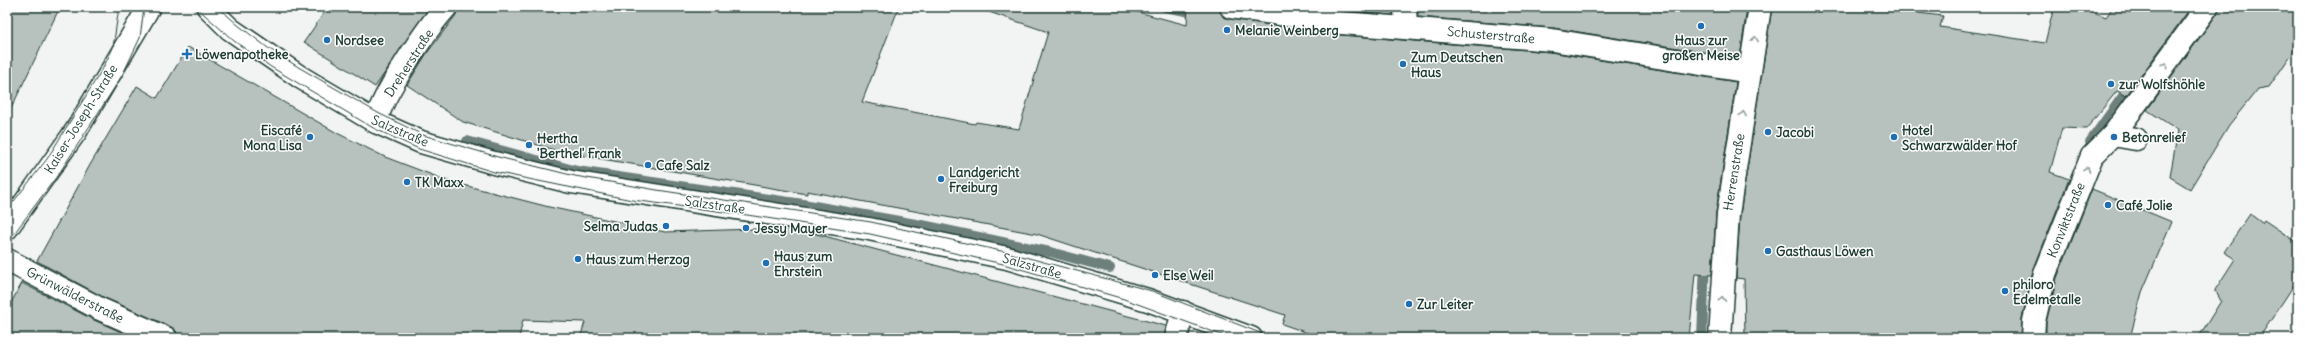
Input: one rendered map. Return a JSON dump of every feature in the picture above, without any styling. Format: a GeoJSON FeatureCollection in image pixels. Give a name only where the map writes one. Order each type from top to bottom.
{"type":"FeatureCollection","features":[{"type":"Feature","properties":{"kind":"street","name":"Kaiser-Joseph-Straße"},"geometry":{"type":"LineString","coordinates":[[7,228],[76,132],[149,7]]}},
{"type":"Feature","properties":{"kind":"street","name":"Salzstraße"},"geometry":{"type":"LineString","coordinates":[[208,7],[230,29],[300,77],[376,122],[421,142],[571,182],[870,229],[1007,258],[1148,300],[1251,338]]}},
{"type":"Feature","properties":{"kind":"street","name":"Dreherstraße"},"geometry":{"type":"LineString","coordinates":[[376,122],[378,113],[396,78],[446,7]]}},
{"type":"Feature","properties":{"kind":"street","name":"Schusterstraße"},"geometry":{"type":"LineString","coordinates":[[1231,7],[1342,23],[1406,17],[1750,72]]}},
{"type":"Feature","properties":{"kind":"street","name":"Herrenstraße"},"geometry":{"type":"LineString","coordinates":[[1720,338],[1728,214],[1760,7]]}},
{"type":"Feature","properties":{"kind":"street","name":"Konviktstraße"},"geometry":{"type":"LineString","coordinates":[[2033,338],[2034,321],[2045,274],[2092,156],[2113,135],[2207,7]]}},
{"type":"Feature","properties":{"kind":"street"},"geometry":{"type":"LineString","coordinates":[[2113,135],[2136,139]]}},
{"type":"Feature","properties":{"kind":"street","name":"Grünwälderstraße"},"geometry":{"type":"LineString","coordinates":[[7,260],[100,309],[166,338]]}},
{"type":"Feature","properties":{"kind":"street"},"geometry":{"type":"LineString","coordinates":[[1177,336],[1183,312]]}},
{"type":"Feature","properties":{"kind":"building"},"geometry":{"type":"Polygon","coordinates":[[[7,7],[60,7],[7,117],[7,7]]]}},
{"type":"Feature","properties":{"kind":"building"},"geometry":{"type":"Polygon","coordinates":[[[328,7],[430,7],[375,87],[304,42],[328,7]]]}},
{"type":"Feature","properties":{"kind":"building"},"geometry":{"type":"Polygon","coordinates":[[[458,7],[899,7],[862,102],[975,124],[976,122],[1019,129],[1048,32],[989,12],[990,7],[1119,7],[1187,25],[1188,7],[1219,7],[1223,17],[1229,19],[1341,35],[1550,52],[1736,82],[1716,212],[1712,275],[1695,274],[1689,338],[1322,338],[1282,324],[1285,315],[1037,234],[807,191],[807,194],[561,152],[463,122],[407,85],[427,53],[456,15],[458,7]]]}},
{"type":"Feature","properties":{"kind":"building"},"geometry":{"type":"Polygon","coordinates":[[[1319,7],[1393,7],[1393,15],[1343,11],[1319,7]]]}},
{"type":"Feature","properties":{"kind":"building"},"geometry":{"type":"Polygon","coordinates":[[[1418,7],[1747,7],[1740,58],[1554,28],[1418,17],[1418,7]]]}},
{"type":"Feature","properties":{"kind":"building"},"geometry":{"type":"Polygon","coordinates":[[[1772,7],[1917,7],[1918,13],[1943,16],[1940,27],[2045,43],[2054,7],[2082,7],[2106,17],[2113,7],[2191,7],[2126,96],[2117,91],[2086,129],[2062,128],[2050,172],[2069,179],[2033,271],[2022,318],[2021,338],[1745,338],[1744,279],[1736,278],[1740,215],[1772,7]]]}},
{"type":"Feature","properties":{"kind":"building"},"geometry":{"type":"Polygon","coordinates":[[[2219,7],[2298,7],[2298,45],[2269,87],[2258,89],[2229,125],[2190,189],[2170,177],[2178,130],[2147,110],[2217,14],[2219,7]]]}},
{"type":"Feature","properties":{"kind":"building"},"geometry":{"type":"Polygon","coordinates":[[[188,47],[337,133],[385,157],[448,181],[549,207],[665,232],[784,228],[809,232],[1166,326],[1164,338],[580,338],[585,322],[523,320],[519,338],[178,338],[176,331],[171,327],[105,298],[37,261],[90,165],[137,86],[157,98],[188,47]]]}},
{"type":"Feature","properties":{"kind":"building"},"geometry":{"type":"Polygon","coordinates":[[[2092,189],[2172,222],[2142,292],[2130,338],[2046,338],[2046,323],[2057,278],[2092,189]]]}},
{"type":"Feature","properties":{"kind":"building"},"geometry":{"type":"Polygon","coordinates":[[[2250,214],[2262,223],[2264,220],[2298,243],[2298,279],[2259,338],[2198,338],[2221,301],[2215,290],[2235,259],[2224,252],[2250,214]]]}},
{"type":"Feature","properties":{"kind":"building"},"geometry":{"type":"Polygon","coordinates":[[[22,283],[94,320],[135,338],[7,338],[7,310],[22,283]]]}},
{"type":"Feature","properties":{"kind":"waterway"},"geometry":{"type":"LineString","coordinates":[[1165,7],[1201,14]]}},
{"type":"Feature","properties":{"kind":"waterway"},"geometry":{"type":"LineString","coordinates":[[1226,19],[1284,25]]}},
{"type":"Feature","properties":{"kind":"waterway"},"geometry":{"type":"LineString","coordinates":[[1384,37],[1551,51],[1709,78]]}},
{"type":"Feature","properties":{"kind":"waterway"},"geometry":{"type":"LineString","coordinates":[[2090,142],[2131,85]]}},
{"type":"Feature","properties":{"kind":"waterway"},"geometry":{"type":"LineString","coordinates":[[467,141],[577,171],[803,204],[927,226],[1050,252],[1110,268]]}},
{"type":"Feature","properties":{"kind":"waterway"},"geometry":{"type":"LineString","coordinates":[[2037,266],[2050,224]]}},
{"type":"Feature","properties":{"kind":"waterway"},"geometry":{"type":"LineString","coordinates":[[1702,338],[1705,262]]}},
{"type":"Feature","properties":{"kind":"waterway"},"geometry":{"type":"LineString","coordinates":[[2020,338],[2021,319],[2033,282]]}},
{"type":"Feature","properties":{"kind":"tram line"},"geometry":{"type":"LineString","coordinates":[[7,210],[47,159],[103,68],[113,48],[119,7]]}},
{"type":"Feature","properties":{"kind":"tram line"},"geometry":{"type":"LineString","coordinates":[[7,243],[60,172],[122,76],[140,38],[144,7]]}},
{"type":"Feature","properties":{"kind":"tram line"},"geometry":{"type":"LineString","coordinates":[[196,7],[234,41],[271,67],[375,129],[419,149],[494,172],[632,200],[747,215],[870,234],[1003,264],[1124,299],[1230,338]]}},
{"type":"Feature","properties":{"kind":"tram line"},"geometry":{"type":"LineString","coordinates":[[218,7],[238,25],[268,48],[300,68],[378,113],[423,135],[498,157],[575,176],[657,190],[871,222],[1010,253],[1152,291],[1273,338]]}},
{"type":"Feature","properties":{"kind":"place","name":"Haus zur großen Meise"},"geometry":{"type":"Point","coordinates":[1701,26]}},
{"type":"Feature","properties":{"kind":"place","name":"Melanie Weinberg"},"geometry":{"type":"Point","coordinates":[1227,30]}},
{"type":"Feature","properties":{"kind":"place","name":"Nordsee"},"geometry":{"type":"Point","coordinates":[327,40]}},
{"type":"Feature","properties":{"kind":"place","name":"Löwenapotheke"},"geometry":{"type":"Point","coordinates":[187,54]}},
{"type":"Feature","properties":{"kind":"place","name":"Zum Deutschen Haus"},"geometry":{"type":"Point","coordinates":[1403,64]}},
{"type":"Feature","properties":{"kind":"place","name":"zur Wolfshöhle"},"geometry":{"type":"Point","coordinates":[2111,84]}},
{"type":"Feature","properties":{"kind":"place","name":"Jacobi"},"geometry":{"type":"Point","coordinates":[1768,132]}},
{"type":"Feature","properties":{"kind":"place","name":"Eiscafé Mona Lisa"},"geometry":{"type":"Point","coordinates":[310,137]}},
{"type":"Feature","properties":{"kind":"place","name":"Hotel Schwarzwälder Hof"},"geometry":{"type":"Point","coordinates":[1894,137]}},
{"type":"Feature","properties":{"kind":"place","name":"Betonrelief"},"geometry":{"type":"Point","coordinates":[2114,137]}},
{"type":"Feature","properties":{"kind":"place","name":"Hertha 'Berthel' Frank"},"geometry":{"type":"Point","coordinates":[529,145]}},
{"type":"Feature","properties":{"kind":"place","name":"Cafe Salz"},"geometry":{"type":"Point","coordinates":[648,165]}},
{"type":"Feature","properties":{"kind":"place","name":"Landgericht Freiburg"},"geometry":{"type":"Point","coordinates":[941,179]}},
{"type":"Feature","properties":{"kind":"place","name":"TK Maxx"},"geometry":{"type":"Point","coordinates":[407,182]}},
{"type":"Feature","properties":{"kind":"place","name":"Café Jolie"},"geometry":{"type":"Point","coordinates":[2108,205]}},
{"type":"Feature","properties":{"kind":"place","name":"Selma Judas"},"geometry":{"type":"Point","coordinates":[666,226]}},
{"type":"Feature","properties":{"kind":"place","name":"Jessy Mayer"},"geometry":{"type":"Point","coordinates":[746,228]}},
{"type":"Feature","properties":{"kind":"place","name":"Gasthaus Löwen"},"geometry":{"type":"Point","coordinates":[1768,251]}},
{"type":"Feature","properties":{"kind":"place","name":"Haus zum Herzog"},"geometry":{"type":"Point","coordinates":[578,259]}},
{"type":"Feature","properties":{"kind":"place","name":"Haus zum Ehrstein"},"geometry":{"type":"Point","coordinates":[766,263]}},
{"type":"Feature","properties":{"kind":"place","name":"Else Weil"},"geometry":{"type":"Point","coordinates":[1155,275]}},
{"type":"Feature","properties":{"kind":"place","name":"philoro Edelmetalle"},"geometry":{"type":"Point","coordinates":[2005,291]}},
{"type":"Feature","properties":{"kind":"place","name":"Zur Leiter"},"geometry":{"type":"Point","coordinates":[1409,304]}}]}
